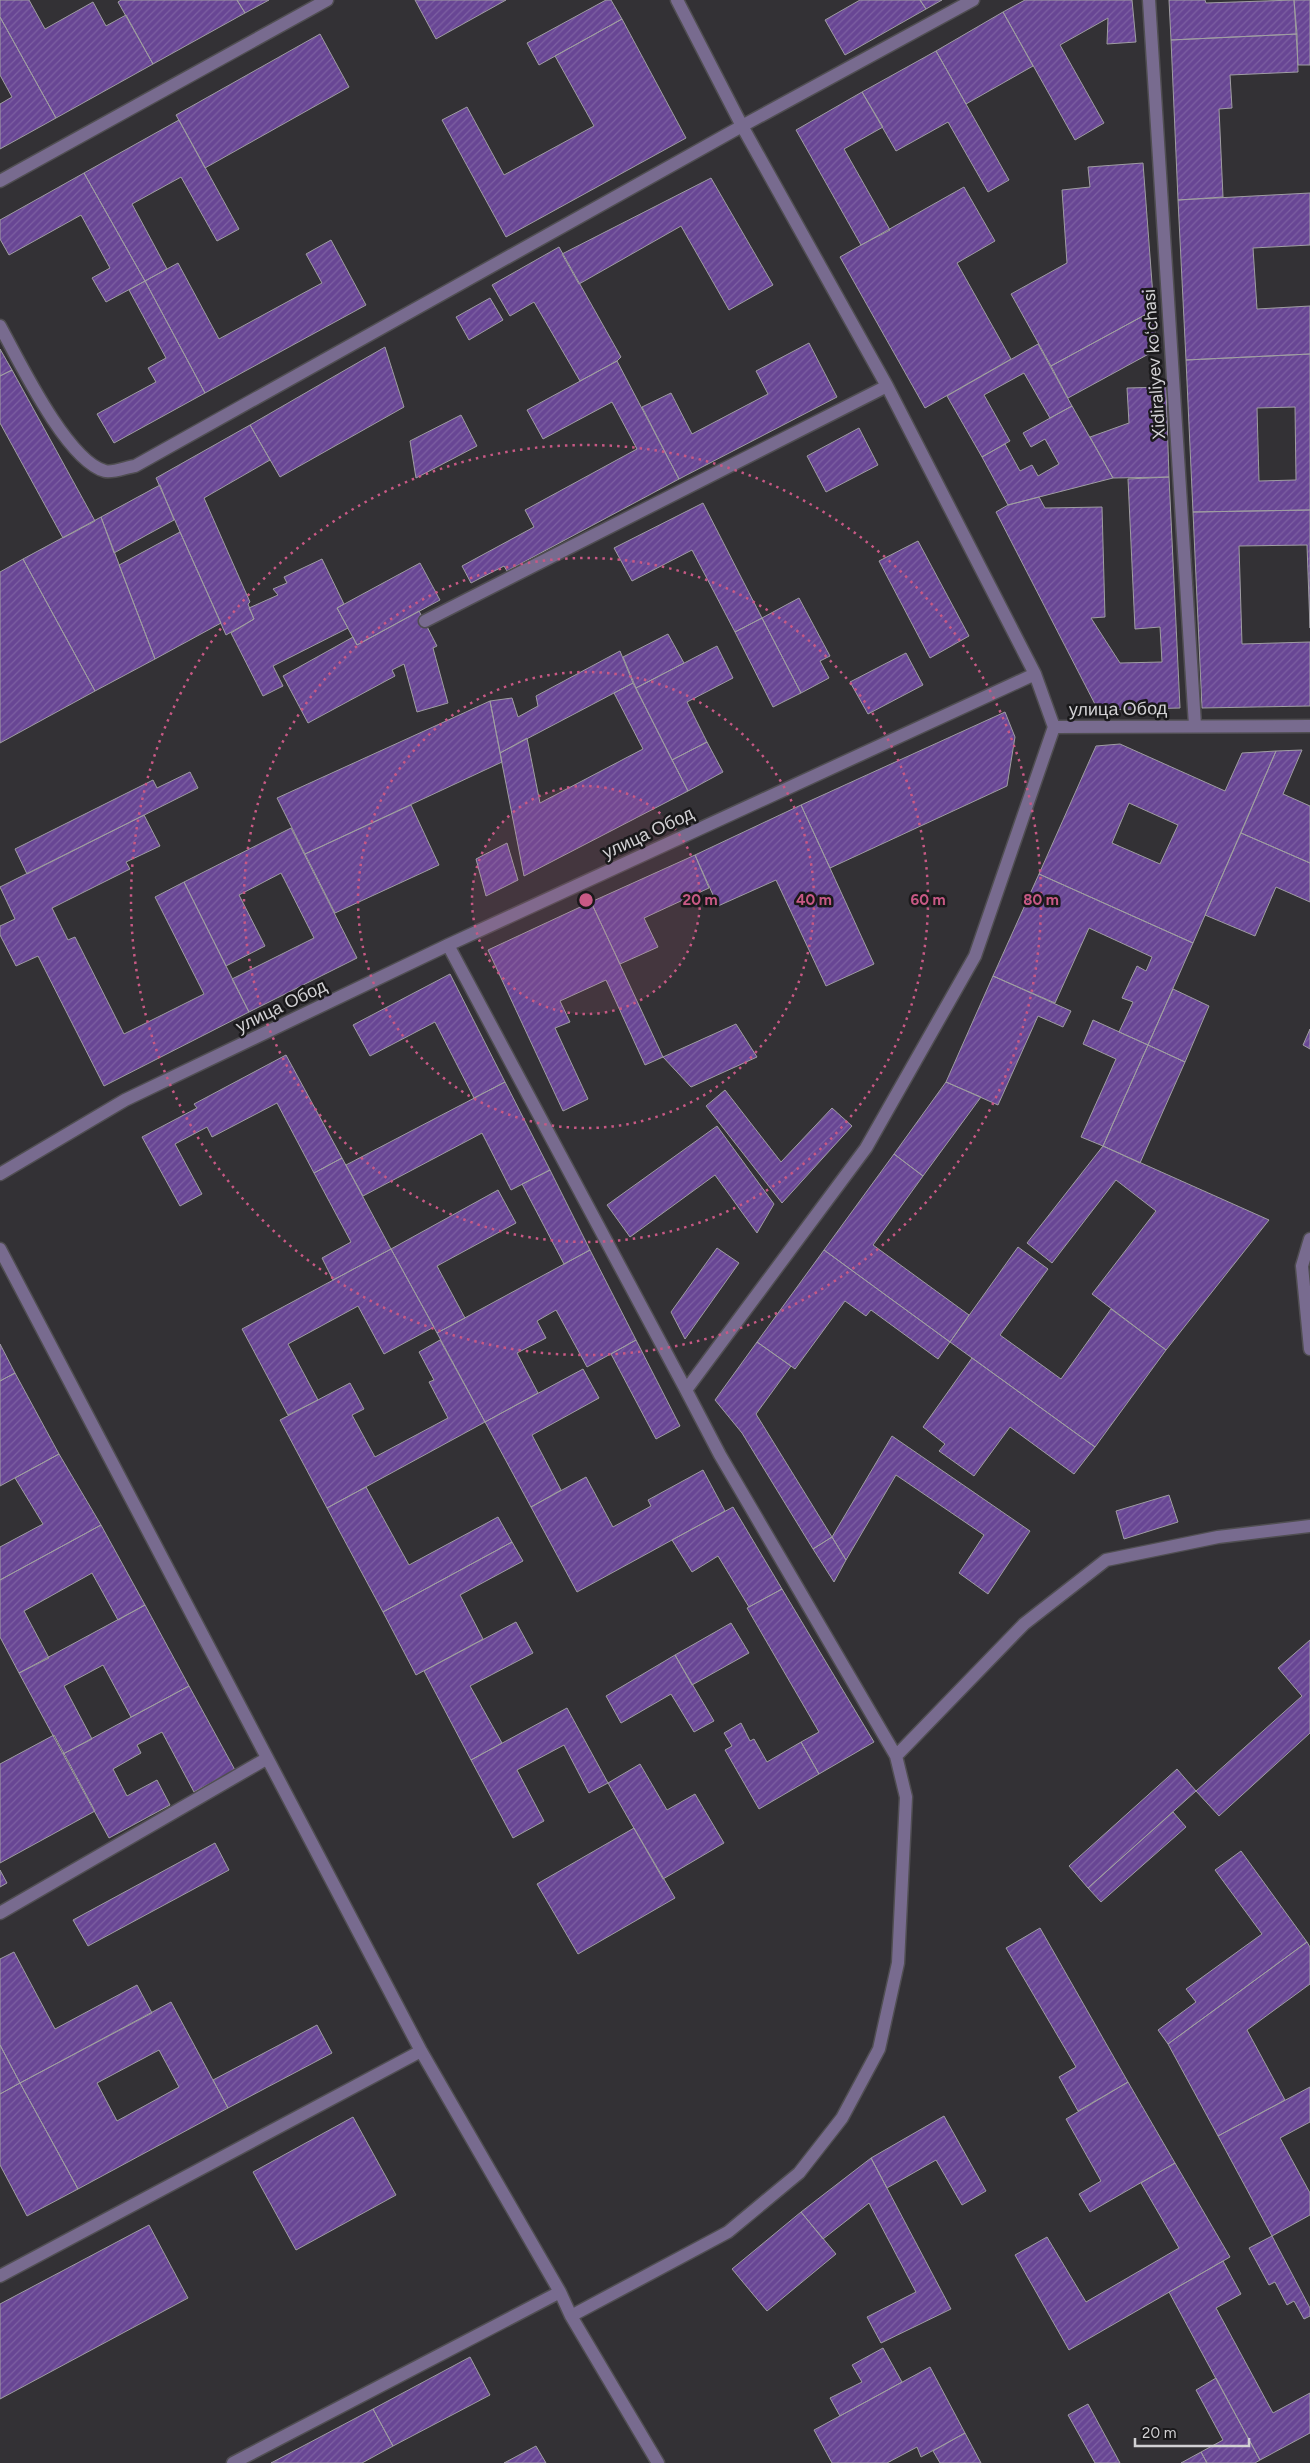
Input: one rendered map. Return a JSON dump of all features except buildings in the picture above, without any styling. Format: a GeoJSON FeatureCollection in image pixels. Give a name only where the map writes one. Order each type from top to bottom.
{"type":"FeatureCollection","features":[{"type":"Feature","properties":{"kind":"street"},"geometry":{"type":"LineString","coordinates":[[0,180],[327,0]]}},
{"type":"Feature","properties":{"kind":"street"},"geometry":{"type":"LineString","coordinates":[[677,0],[742,126],[887,386],[1035,674]]}},
{"type":"Feature","properties":{"kind":"street"},"geometry":{"type":"LineString","coordinates":[[0,326],[53,420],[81,457],[105,471],[135,466],[742,126],[973,0]]}},
{"type":"Feature","properties":{"kind":"street","name":"Xidiraliyev koʻchasi"},"geometry":{"type":"LineString","coordinates":[[1149,0],[1195,725]]}},
{"type":"Feature","properties":{"kind":"street"},"geometry":{"type":"LineString","coordinates":[[425,621],[887,386]]}},
{"type":"Feature","properties":{"kind":"street","name":"улица Обод"},"geometry":{"type":"LineString","coordinates":[[0,1174],[125,1100],[448,945],[1035,674],[1054,727],[1310,726]]}},
{"type":"Feature","properties":{"kind":"street"},"geometry":{"type":"LineString","coordinates":[[686,1390],[866,1148],[975,956],[1054,727]]}},
{"type":"Feature","properties":{"kind":"street"},"geometry":{"type":"LineString","coordinates":[[448,945],[720,1455],[896,1756],[906,1797],[898,1963],[879,2049],[842,2118],[800,2173],[728,2232],[572,2316]]}},
{"type":"Feature","properties":{"kind":"street"},"geometry":{"type":"LineString","coordinates":[[1310,1239],[1302,1266],[1310,1349]]}},
{"type":"Feature","properties":{"kind":"street"},"geometry":{"type":"LineString","coordinates":[[0,1248],[421,2051],[658,2463]]}},
{"type":"Feature","properties":{"kind":"street"},"geometry":{"type":"LineString","coordinates":[[896,1756],[1024,1624],[1106,1560],[1218,1537],[1310,1526]]}},
{"type":"Feature","properties":{"kind":"street"},"geometry":{"type":"LineString","coordinates":[[0,1913],[266,1758]]}},
{"type":"Feature","properties":{"kind":"street"},"geometry":{"type":"LineString","coordinates":[[0,2276],[421,2051]]}},
{"type":"Feature","properties":{"kind":"street"},"geometry":{"type":"LineString","coordinates":[[234,2463],[560,2292]]}}]}
